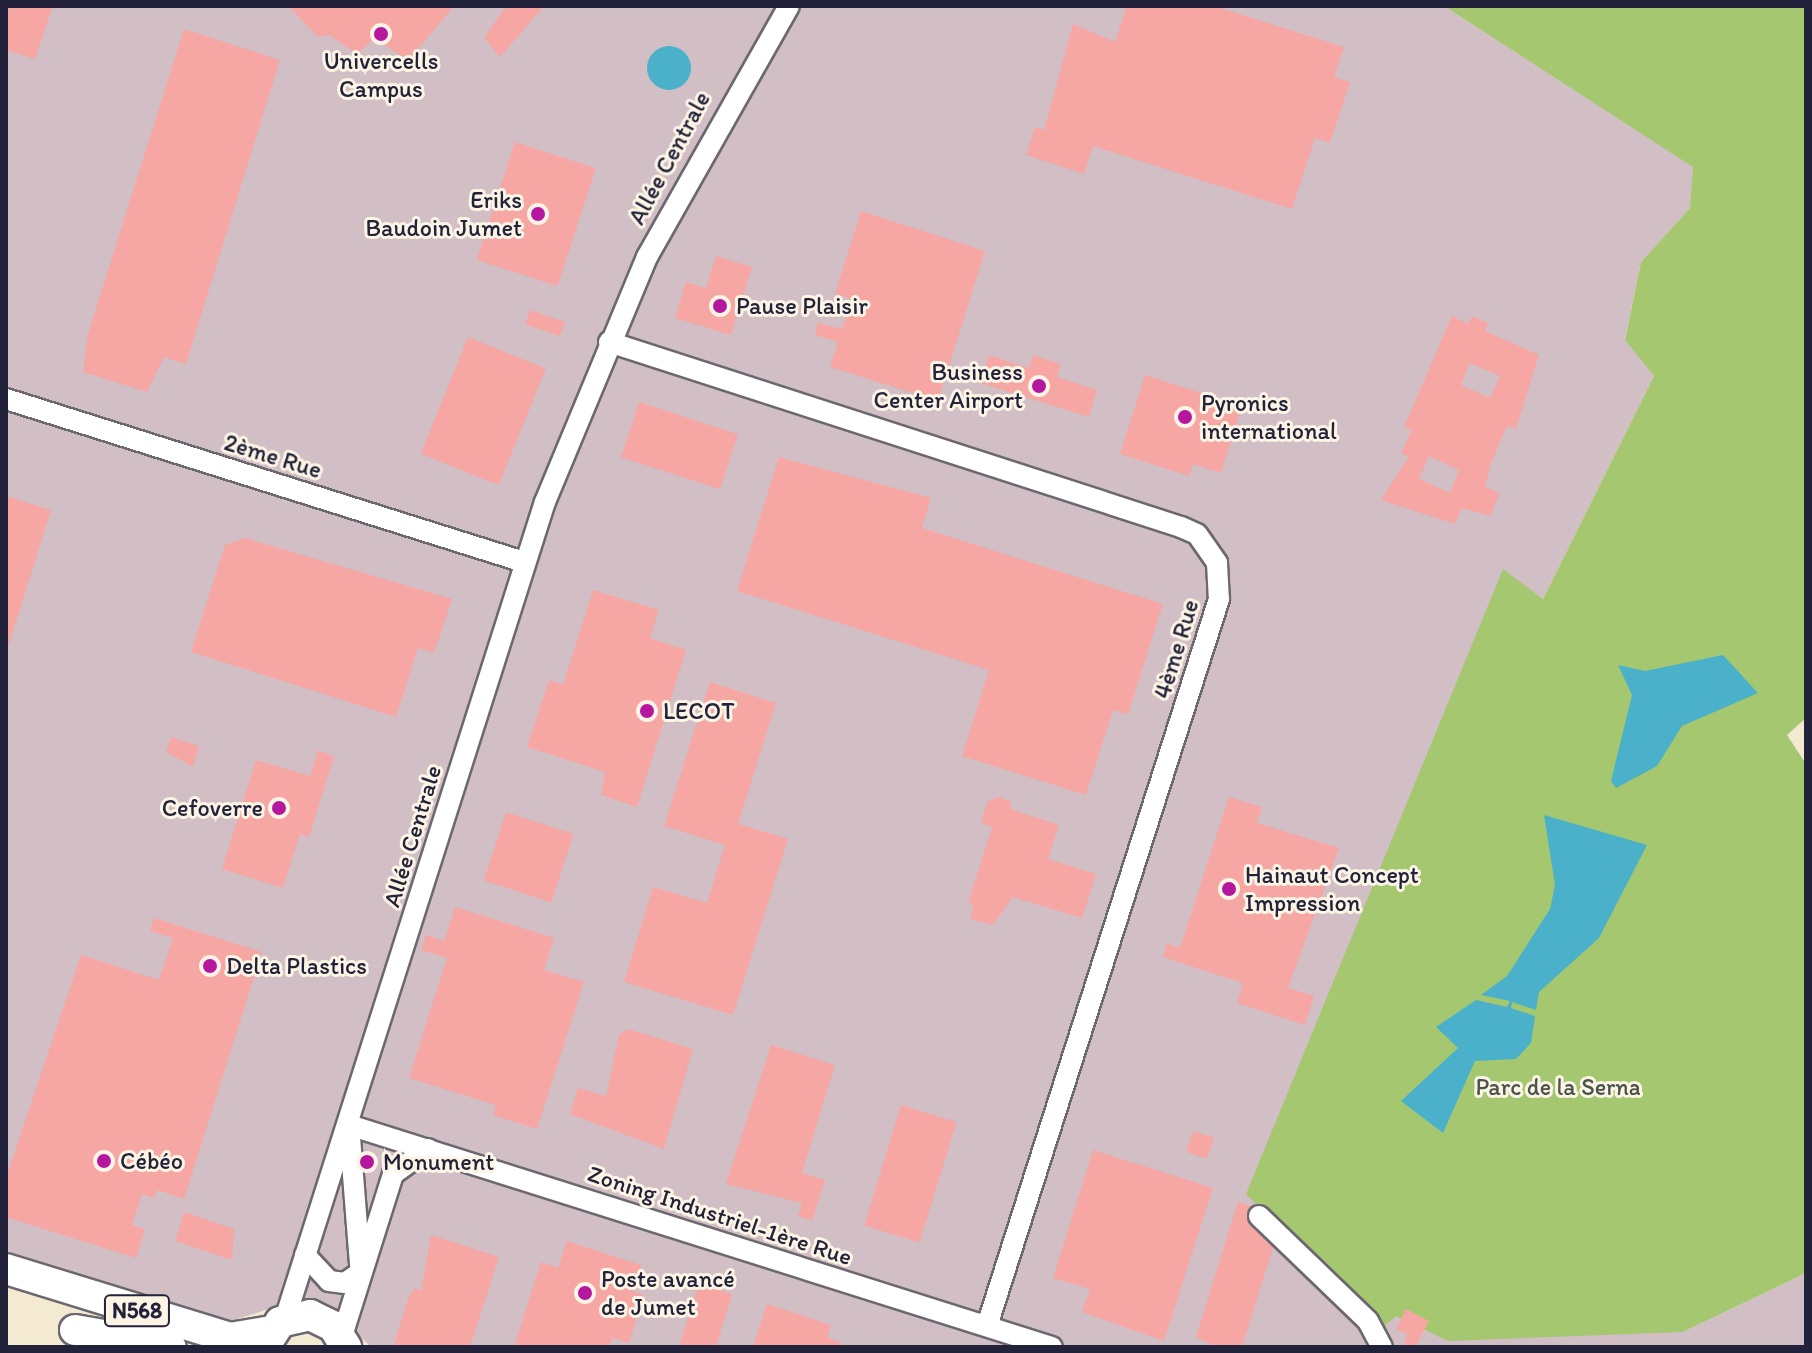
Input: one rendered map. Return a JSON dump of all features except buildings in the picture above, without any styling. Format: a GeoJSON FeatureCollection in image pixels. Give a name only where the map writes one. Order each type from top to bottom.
{"type":"FeatureCollection","features":[{"type":"Feature","properties":{"kind":"highway","name":"N568"},"geometry":{"type":"LineString","coordinates":[[6,1269],[230,1338],[273,1332],[323,1318],[345,1344]]}},
{"type":"Feature","properties":{"kind":"highway","name":"N568"},"geometry":{"type":"LineString","coordinates":[[6,1290],[189,1347]]}},
{"type":"Feature","properties":{"kind":"highway"},"geometry":{"type":"LineString","coordinates":[[75,1330],[171,1347]]}},
{"type":"Feature","properties":{"kind":"street","name":"Allée Centrale"},"geometry":{"type":"LineString","coordinates":[[273,1332],[305,1255],[349,1125],[524,562],[609,342],[683,183],[789,6]]}},
{"type":"Feature","properties":{"kind":"street","name":"4ème Rue"},"geometry":{"type":"LineString","coordinates":[[609,342],[1181,527],[1197,534],[1217,563],[1219,599],[987,1326]]}},
{"type":"Feature","properties":{"kind":"street","name":"2ème Rue"},"geometry":{"type":"LineString","coordinates":[[6,399],[524,562]]}},
{"type":"Feature","properties":{"kind":"street","name":"Zoning Industriel-1ère Rue"},"geometry":{"type":"LineString","coordinates":[[349,1125],[1052,1347]]}},
{"type":"Feature","properties":{"kind":"street"},"geometry":{"type":"LineString","coordinates":[[349,1125],[361,1272]]}},
{"type":"Feature","properties":{"kind":"street"},"geometry":{"type":"LineString","coordinates":[[345,1344],[361,1272],[393,1174],[428,1149]]}},
{"type":"Feature","properties":{"kind":"street"},"geometry":{"type":"LineString","coordinates":[[1259,1216],[1368,1321],[1382,1347]]}},
{"type":"Feature","properties":{"kind":"street"},"geometry":{"type":"LineString","coordinates":[[305,1255],[329,1281],[345,1283],[361,1272]]}},
{"type":"Feature","properties":{"kind":"shaded area"},"geometry":{"type":"Polygon","coordinates":[[[6,6],[1444,6],[1694,167],[1690,208],[1641,262],[1625,339],[1654,376],[1543,599],[1503,570],[1683,1332],[1806,1273],[1806,1347],[371,1347],[329,1306],[300,1299],[231,1321],[6,1251],[6,6]]]}},
{"type":"Feature","properties":{"kind":"green space","name":"Parc de la Serna"},"geometry":{"type":"Polygon","coordinates":[[[1444,6],[1806,6],[1806,718],[1787,735],[1806,764],[1806,1273],[1683,1332],[1448,1341],[1396,1316],[1382,1328],[1246,1194],[1503,569],[1543,599],[1654,376],[1625,340],[1641,262],[1690,208],[1693,167],[1444,6]]]}},
{"type":"Feature","properties":{"kind":"water"},"geometry":{"type":"Polygon","coordinates":[[[669,46],[684,53],[691,68],[684,83],[669,90],[654,83],[647,68],[654,53],[669,46]]]}},
{"type":"Feature","properties":{"kind":"water"},"geometry":{"type":"Polygon","coordinates":[[[1723,655],[1758,693],[1682,726],[1657,766],[1616,788],[1611,781],[1632,695],[1618,665],[1645,671],[1723,655]]]}},
{"type":"Feature","properties":{"kind":"water"},"geometry":{"type":"Polygon","coordinates":[[[1544,815],[1647,845],[1599,938],[1539,992],[1536,1010],[1512,1002],[1511,1008],[1535,1016],[1531,1043],[1516,1059],[1475,1061],[1443,1133],[1401,1101],[1458,1048],[1436,1027],[1476,1000],[1507,1007],[1510,1001],[1481,995],[1507,976],[1550,909],[1555,885],[1544,815]]]}},
{"type":"Feature","properties":{"kind":"place","name":"Univercells Campus"},"geometry":{"type":"Point","coordinates":[381,34]}},
{"type":"Feature","properties":{"kind":"place","name":"Eriks Baudoin Jumet"},"geometry":{"type":"Point","coordinates":[538,214]}},
{"type":"Feature","properties":{"kind":"place","name":"Pause Plaisir"},"geometry":{"type":"Point","coordinates":[720,306]}},
{"type":"Feature","properties":{"kind":"place","name":"Business Center Airport"},"geometry":{"type":"Point","coordinates":[1039,386]}},
{"type":"Feature","properties":{"kind":"place","name":"Pyronics international"},"geometry":{"type":"Point","coordinates":[1185,417]}},
{"type":"Feature","properties":{"kind":"place","name":"LECOT"},"geometry":{"type":"Point","coordinates":[647,711]}},
{"type":"Feature","properties":{"kind":"place","name":"Cefoverre"},"geometry":{"type":"Point","coordinates":[279,808]}},
{"type":"Feature","properties":{"kind":"place","name":"Hainaut Concept Impression"},"geometry":{"type":"Point","coordinates":[1229,889]}},
{"type":"Feature","properties":{"kind":"place","name":"Delta Plastics"},"geometry":{"type":"Point","coordinates":[210,966]}},
{"type":"Feature","properties":{"kind":"place","name":"Cébéo"},"geometry":{"type":"Point","coordinates":[104,1161]}},
{"type":"Feature","properties":{"kind":"place","name":"Monument"},"geometry":{"type":"Point","coordinates":[367,1162]}},
{"type":"Feature","properties":{"kind":"place","name":"Poste avancé de Jumet"},"geometry":{"type":"Point","coordinates":[585,1293]}}]}
